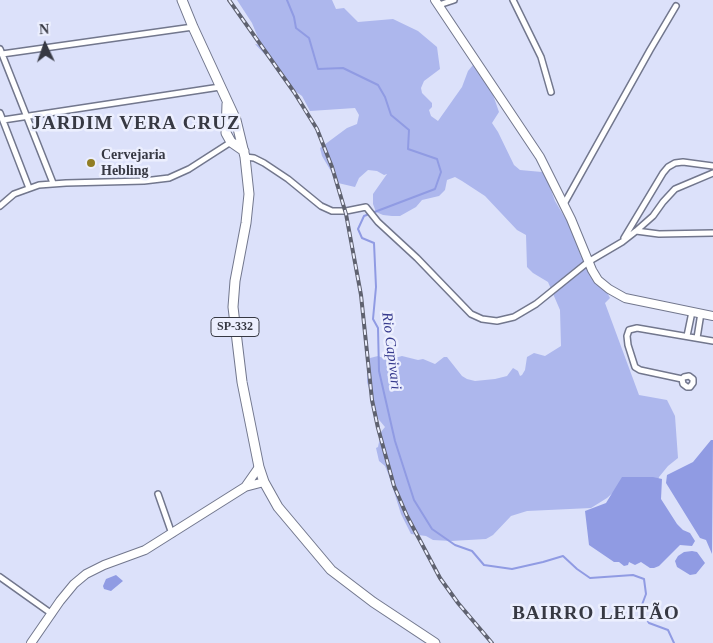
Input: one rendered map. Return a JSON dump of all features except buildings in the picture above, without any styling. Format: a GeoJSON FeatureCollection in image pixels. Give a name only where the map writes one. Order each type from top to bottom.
{"type":"FeatureCollection","features":[{"type":"Feature","properties":{"kind":"main road","name":"SP-332"},"geometry":{"type":"LineString","coordinates":[[182,0],[236,120],[244,154],[250,194],[235,281],[233,307],[242,382],[258,467],[269,493],[278,507],[332,570],[373,602],[435,643]]}},
{"type":"Feature","properties":{"kind":"main road","name":"SP-332"},"geometry":{"type":"LineString","coordinates":[[187,0],[188,11]]}},
{"type":"Feature","properties":{"kind":"main road"},"geometry":{"type":"LineString","coordinates":[[228,103],[226,133],[231,142],[244,154]]}},
{"type":"Feature","properties":{"kind":"main road"},"geometry":{"type":"LineString","coordinates":[[226,122],[236,120]]}},
{"type":"Feature","properties":{"kind":"main road"},"geometry":{"type":"LineString","coordinates":[[231,142],[240,136]]}},
{"type":"Feature","properties":{"kind":"street"},"geometry":{"type":"LineString","coordinates":[[454,0],[437,3],[485,77],[540,156],[598,280],[625,298],[713,316]]}},
{"type":"Feature","properties":{"kind":"street"},"geometry":{"type":"LineString","coordinates":[[513,0],[541,57],[551,92]]}},
{"type":"Feature","properties":{"kind":"street"},"geometry":{"type":"LineString","coordinates":[[564,204],[676,6]]}},
{"type":"Feature","properties":{"kind":"street"},"geometry":{"type":"LineString","coordinates":[[53,183],[1,52],[193,27]]}},
{"type":"Feature","properties":{"kind":"street"},"geometry":{"type":"LineString","coordinates":[[3,120],[220,87]]}},
{"type":"Feature","properties":{"kind":"street"},"geometry":{"type":"LineString","coordinates":[[0,114],[29,188]]}},
{"type":"Feature","properties":{"kind":"street"},"geometry":{"type":"LineString","coordinates":[[0,206],[14,194],[29,188],[53,183],[161,180],[180,173],[231,142]]}},
{"type":"Feature","properties":{"kind":"street"},"geometry":{"type":"LineString","coordinates":[[244,154],[288,179],[322,206],[332,211],[346,211],[364,206],[369,209],[471,314],[482,319],[497,321],[514,317],[536,304],[588,262],[622,242],[653,216],[675,189],[713,173]]}},
{"type":"Feature","properties":{"kind":"street"},"geometry":{"type":"LineString","coordinates":[[622,242],[668,167],[683,162],[713,166]]}},
{"type":"Feature","properties":{"kind":"street"},"geometry":{"type":"LineString","coordinates":[[636,231],[659,234],[713,233]]}},
{"type":"Feature","properties":{"kind":"street"},"geometry":{"type":"LineString","coordinates":[[687,336],[692,312]]}},
{"type":"Feature","properties":{"kind":"street"},"geometry":{"type":"LineString","coordinates":[[696,338],[701,314]]}},
{"type":"Feature","properties":{"kind":"street"},"geometry":{"type":"LineString","coordinates":[[682,379],[634,367],[627,336],[629,330],[633,328],[713,341]]}},
{"type":"Feature","properties":{"kind":"street"},"geometry":{"type":"LineString","coordinates":[[245,487],[258,467]]}},
{"type":"Feature","properties":{"kind":"street"},"geometry":{"type":"LineString","coordinates":[[31,643],[74,584],[86,574],[104,565],[145,550],[245,487],[264,482]]}},
{"type":"Feature","properties":{"kind":"street"},"geometry":{"type":"LineString","coordinates":[[158,494],[172,534]]}},
{"type":"Feature","properties":{"kind":"street"},"geometry":{"type":"LineString","coordinates":[[0,577],[52,614]]}},
{"type":"Feature","properties":{"kind":"shaded area"},"geometry":{"type":"Polygon","coordinates":[[[237,0],[332,0],[336,9],[344,8],[358,22],[393,19],[418,31],[437,47],[440,69],[424,81],[421,88],[422,93],[432,103],[432,107],[429,110],[431,116],[438,121],[462,87],[468,71],[473,65],[484,71],[490,81],[499,112],[492,123],[514,165],[520,170],[542,172],[546,176],[555,201],[571,228],[581,256],[590,270],[601,281],[610,298],[605,303],[639,395],[667,400],[675,416],[678,458],[659,477],[657,485],[616,490],[591,508],[527,511],[511,516],[493,535],[486,539],[433,540],[426,536],[411,534],[401,514],[385,466],[379,461],[376,448],[378,447],[381,432],[385,427],[375,415],[367,382],[370,358],[378,356],[388,360],[402,356],[418,360],[423,359],[435,364],[444,357],[447,357],[462,376],[475,381],[507,376],[513,368],[518,371],[520,376],[525,370],[527,357],[534,353],[545,356],[561,346],[560,310],[548,282],[527,267],[526,235],[517,230],[485,196],[462,181],[455,177],[447,180],[445,190],[439,196],[422,200],[416,207],[400,216],[383,215],[376,212],[373,204],[373,194],[387,174],[384,175],[377,171],[368,170],[359,178],[355,187],[338,183],[322,156],[320,148],[347,128],[357,124],[359,115],[355,108],[310,111],[302,96],[291,88],[271,61],[255,44],[261,45],[252,23],[237,0]]]}},
{"type":"Feature","properties":{"kind":"shaded area"},"geometry":{"type":"Polygon","coordinates":[[[713,440],[712,554],[706,540],[700,538],[666,483],[667,475],[693,462],[713,440]]]}},
{"type":"Feature","properties":{"kind":"shaded area"},"geometry":{"type":"Polygon","coordinates":[[[622,477],[653,477],[662,479],[661,499],[677,524],[683,530],[690,533],[695,541],[692,546],[680,545],[659,566],[650,568],[641,562],[635,565],[629,562],[628,565],[624,566],[619,562],[614,562],[589,545],[585,511],[606,503],[622,477]]]}},
{"type":"Feature","properties":{"kind":"shaded area"},"geometry":{"type":"Polygon","coordinates":[[[684,552],[697,552],[705,563],[696,574],[690,575],[677,567],[675,561],[684,552]]]}},
{"type":"Feature","properties":{"kind":"shaded area"},"geometry":{"type":"Polygon","coordinates":[[[116,575],[123,581],[111,591],[104,589],[103,586],[106,579],[116,575]]]}},
{"type":"Feature","properties":{"kind":"waterway","name":"Rio Capivari"},"geometry":{"type":"LineString","coordinates":[[287,0],[296,28],[309,38],[318,69],[343,68],[378,85],[385,97],[391,115],[409,130],[408,149],[437,159],[441,172],[435,189],[364,216],[358,229],[362,238],[374,243],[376,287],[373,319],[378,328],[379,371],[395,441],[414,500],[432,529],[455,545],[472,551],[484,565],[512,569],[563,556],[590,578],[633,575],[644,579],[646,594],[640,610],[649,623],[668,630],[674,643]]}},
{"type":"Feature","properties":{"kind":"railway"},"geometry":{"type":"LineString","coordinates":[[229,0],[294,92],[317,129],[332,167],[346,214],[361,295],[372,400],[394,486],[407,516],[440,578],[458,603],[492,643]]}},
{"type":"Feature","properties":{"kind":"place","name":"Cervejaria Hebling"},"geometry":{"type":"Point","coordinates":[91,163]}},
{"type":"Feature","properties":{"kind":"district","name":"JARDIM VERA CRUZ"},"geometry":{"type":"Point","coordinates":[136,124]}},
{"type":"Feature","properties":{"kind":"district","name":"BAIRRO LEITÃO"},"geometry":{"type":"Point","coordinates":[596,614]}}]}
